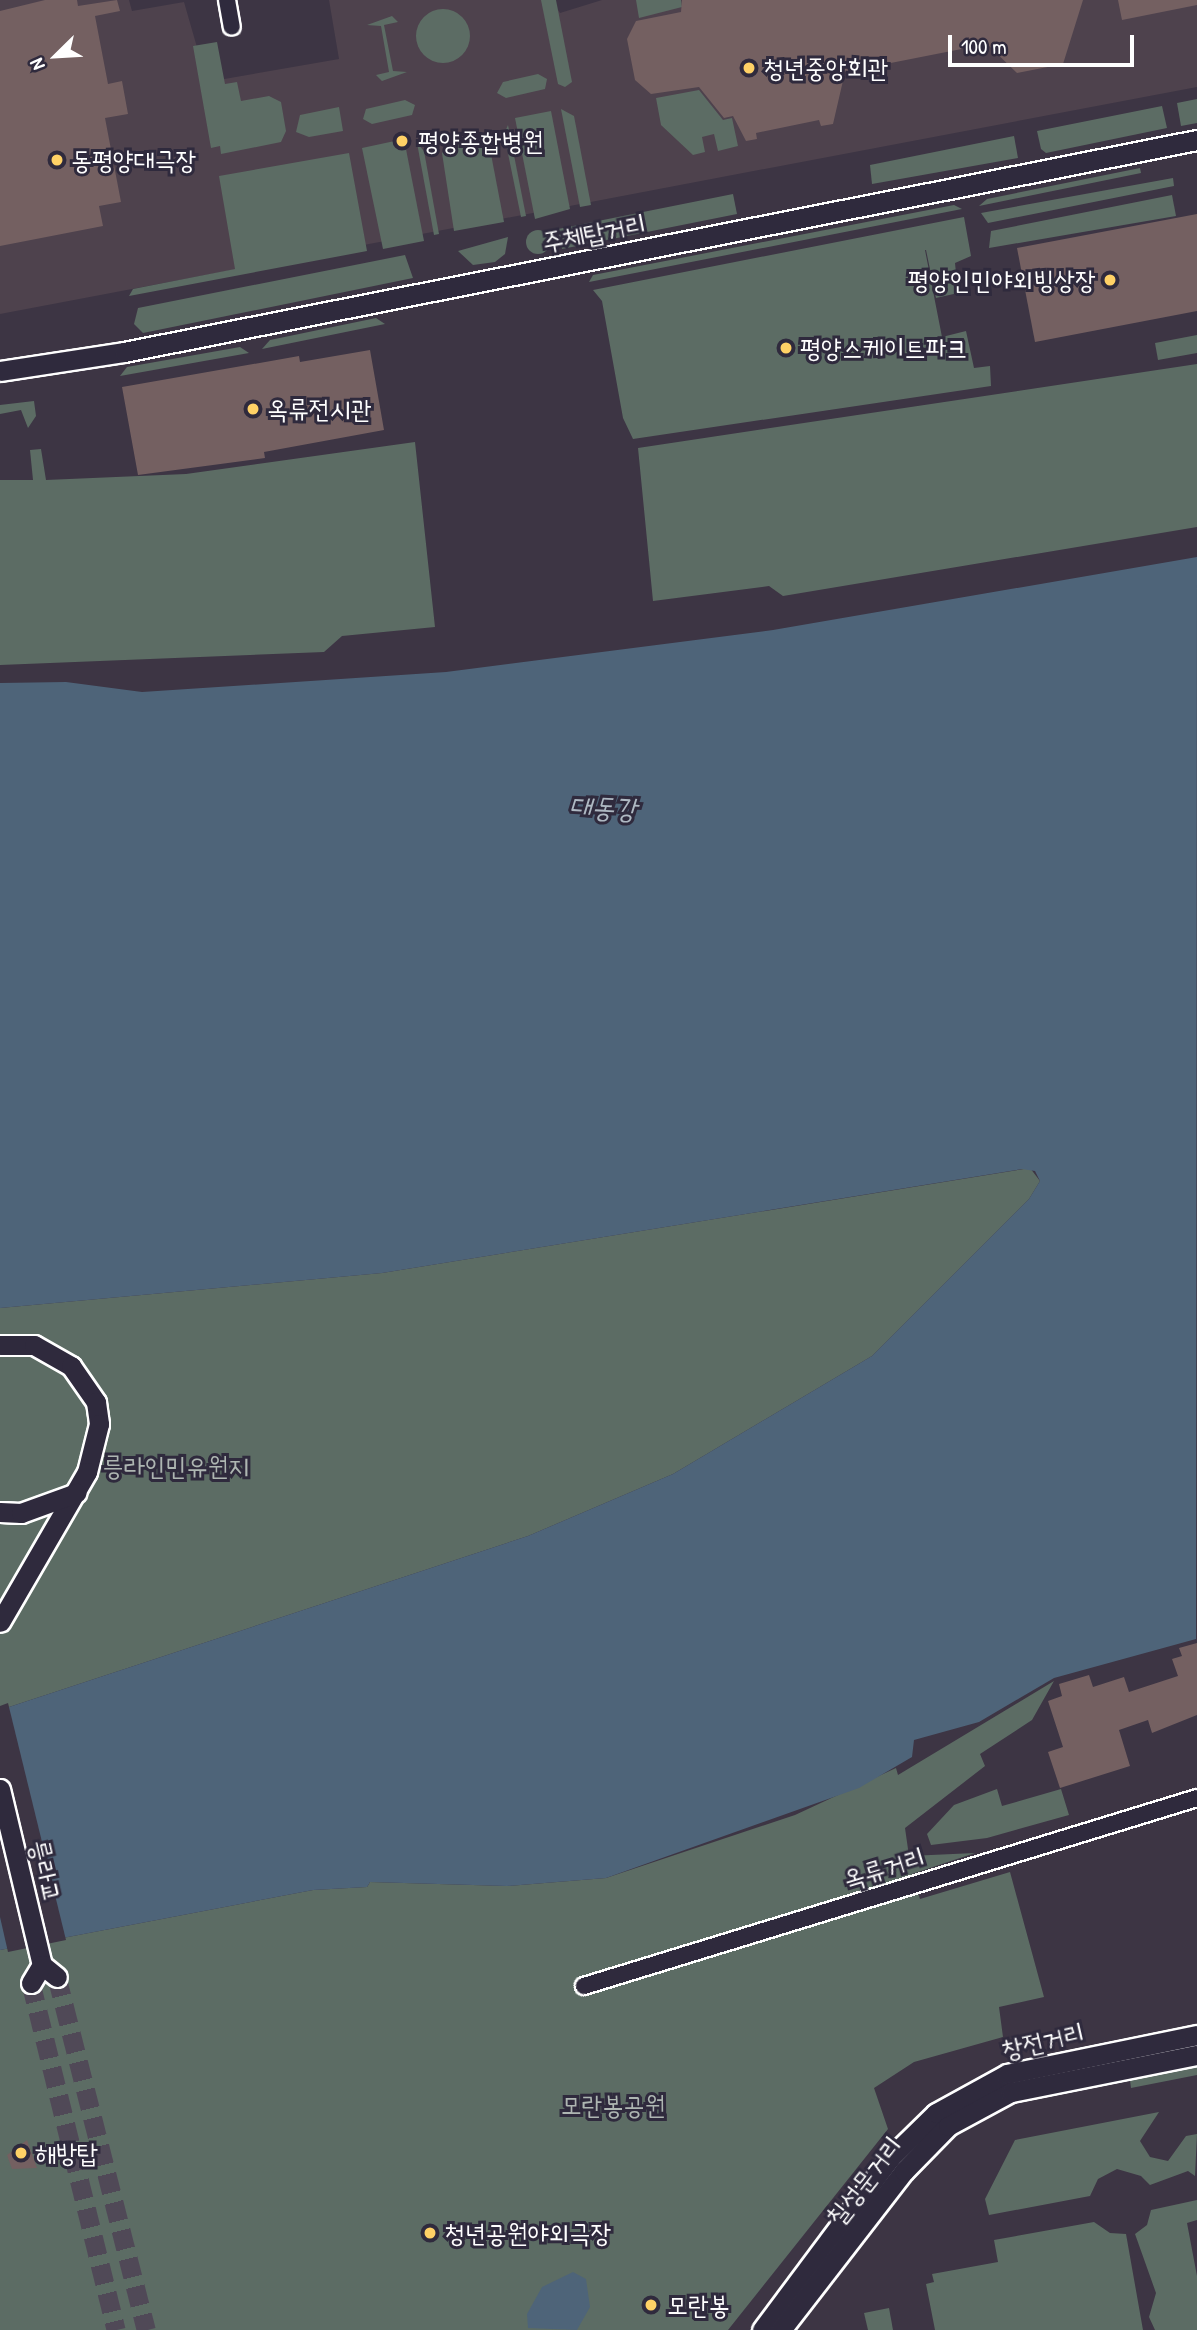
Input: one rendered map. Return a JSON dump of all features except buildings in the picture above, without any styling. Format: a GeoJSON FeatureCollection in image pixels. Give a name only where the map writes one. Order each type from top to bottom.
{"type":"FeatureCollection","features":[{"type":"Feature","properties":{"kind":"main road","name":"주체탑거리"},"geometry":{"type":"LineString","coordinates":[[0,371],[124,352],[1197,140]]}},
{"type":"Feature","properties":{"kind":"main road"},"geometry":{"type":"LineString","coordinates":[[0,1345],[34,1345],[71,1366],[91,1393],[98,1438],[76,1493],[0,1622]]}},
{"type":"Feature","properties":{"kind":"main road"},"geometry":{"type":"LineString","coordinates":[[0,1512],[21,1513],[76,1493]]}},
{"type":"Feature","properties":{"kind":"main road","name":"릉라교"},"geometry":{"type":"LineString","coordinates":[[0,1789],[49,1971],[31,1983]]}},
{"type":"Feature","properties":{"kind":"main road","name":"창전거리"},"geometry":{"type":"LineString","coordinates":[[915,2132],[936,2113],[1007,2074],[1197,2035]]}},
{"type":"Feature","properties":{"kind":"main road","name":"창전거리"},"geometry":{"type":"LineString","coordinates":[[1012,2092],[1197,2055]]}},
{"type":"Feature","properties":{"kind":"main road","name":"칠성문거리"},"geometry":{"type":"LineString","coordinates":[[781,2330],[926,2145],[948,2126],[1012,2092]]}},
{"type":"Feature","properties":{"kind":"main road","name":"칠성문거리"},"geometry":{"type":"LineString","coordinates":[[762,2330],[890,2158],[915,2132]]}},
{"type":"Feature","properties":{"kind":"street"},"geometry":{"type":"LineString","coordinates":[[227,0],[232,27]]}},
{"type":"Feature","properties":{"kind":"street","name":"옥류거리"},"geometry":{"type":"LineString","coordinates":[[584,1986],[1197,1798]]}},
{"type":"Feature","properties":{"kind":"shaded area"},"geometry":{"type":"Polygon","coordinates":[[[0,0],[129,0],[132,11],[184,2],[207,82],[339,59],[329,0],[552,0],[560,13],[602,0],[1197,0],[1197,87],[0,314],[0,0]]]}},
{"type":"Feature","properties":{"kind":"green space"},"geometry":{"type":"Polygon","coordinates":[[[541,0],[556,0],[572,82],[565,87],[558,84],[541,0]]]}},
{"type":"Feature","properties":{"kind":"green space"},"geometry":{"type":"Polygon","coordinates":[[[636,0],[681,0],[682,7],[639,18],[636,0]]]}},
{"type":"Feature","properties":{"kind":"green space"},"geometry":{"type":"Polygon","coordinates":[[[443,9],[462,17],[470,36],[462,55],[443,63],[424,55],[416,36],[424,17],[443,9]]]}},
{"type":"Feature","properties":{"kind":"green space"},"geometry":{"type":"Polygon","coordinates":[[[392,16],[398,22],[384,25],[393,71],[407,72],[382,81],[376,75],[389,72],[381,26],[367,25],[392,16]]]}},
{"type":"Feature","properties":{"kind":"green space"},"geometry":{"type":"Polygon","coordinates":[[[217,42],[225,84],[237,82],[241,101],[269,96],[281,102],[286,131],[281,142],[221,154],[220,146],[211,148],[193,46],[217,42]]]}},
{"type":"Feature","properties":{"kind":"green space"},"geometry":{"type":"Polygon","coordinates":[[[538,74],[547,79],[545,89],[506,98],[497,93],[503,82],[538,74]]]}},
{"type":"Feature","properties":{"kind":"green space"},"geometry":{"type":"Polygon","coordinates":[[[699,90],[723,120],[732,118],[738,146],[718,151],[714,134],[702,137],[705,152],[693,155],[661,125],[656,98],[699,90]]]}},
{"type":"Feature","properties":{"kind":"green space"},"geometry":{"type":"Polygon","coordinates":[[[1197,99],[1197,123],[1181,126],[1177,103],[1197,99]]]}},
{"type":"Feature","properties":{"kind":"green space"},"geometry":{"type":"Polygon","coordinates":[[[405,100],[415,105],[412,115],[372,124],[363,119],[366,109],[405,100]]]}},
{"type":"Feature","properties":{"kind":"green space"},"geometry":{"type":"Polygon","coordinates":[[[1162,106],[1167,128],[1046,153],[1041,149],[1037,131],[1162,106]]]}},
{"type":"Feature","properties":{"kind":"green space"},"geometry":{"type":"Polygon","coordinates":[[[339,107],[343,131],[309,137],[296,132],[300,115],[339,107]]]}},
{"type":"Feature","properties":{"kind":"green space"},"geometry":{"type":"Polygon","coordinates":[[[561,109],[574,116],[591,205],[580,207],[561,109]]]}},
{"type":"Feature","properties":{"kind":"green space"},"geometry":{"type":"Polygon","coordinates":[[[551,111],[570,209],[535,219],[515,118],[551,111]]]}},
{"type":"Feature","properties":{"kind":"green space"},"geometry":{"type":"Polygon","coordinates":[[[508,125],[526,216],[521,217],[504,134],[508,125]]]}},
{"type":"Feature","properties":{"kind":"green space"},"geometry":{"type":"Polygon","coordinates":[[[1014,136],[1018,158],[872,184],[870,165],[1014,136]]]}},
{"type":"Feature","properties":{"kind":"green space"},"geometry":{"type":"Polygon","coordinates":[[[404,139],[424,241],[383,249],[362,148],[404,139]]]}},
{"type":"Feature","properties":{"kind":"green space"},"geometry":{"type":"Polygon","coordinates":[[[479,140],[490,149],[504,222],[454,231],[442,153],[450,145],[479,140]]]}},
{"type":"Feature","properties":{"kind":"green space"},"geometry":{"type":"Polygon","coordinates":[[[417,143],[424,151],[439,234],[434,235],[417,143]]]}},
{"type":"Feature","properties":{"kind":"green space"},"geometry":{"type":"Polygon","coordinates":[[[349,153],[367,251],[129,296],[133,289],[235,269],[219,176],[349,153]]]}},
{"type":"Feature","properties":{"kind":"green space"},"geometry":{"type":"Polygon","coordinates":[[[1140,168],[1141,173],[979,206],[987,199],[1140,168]]]}},
{"type":"Feature","properties":{"kind":"green space"},"geometry":{"type":"Polygon","coordinates":[[[1173,178],[1174,186],[988,223],[981,213],[1173,178]]]}},
{"type":"Feature","properties":{"kind":"green space"},"geometry":{"type":"Polygon","coordinates":[[[733,194],[737,214],[562,249],[558,229],[733,194]]]}},
{"type":"Feature","properties":{"kind":"green space"},"geometry":{"type":"Polygon","coordinates":[[[1172,195],[1176,216],[989,248],[991,231],[1172,195]]]}},
{"type":"Feature","properties":{"kind":"green space"},"geometry":{"type":"Polygon","coordinates":[[[954,205],[962,209],[589,282],[593,275],[954,205]]]}},
{"type":"Feature","properties":{"kind":"green space","name":"평양스케이트파크"},"geometry":{"type":"Polygon","coordinates":[[[964,217],[971,256],[955,263],[958,293],[936,298],[925,250],[942,337],[966,331],[974,368],[990,366],[991,386],[633,439],[623,418],[602,301],[593,290],[964,217]]]}},
{"type":"Feature","properties":{"kind":"green space"},"geometry":{"type":"Polygon","coordinates":[[[538,230],[547,233],[550,242],[547,251],[538,254],[529,251],[526,242],[529,233],[538,230]]]}},
{"type":"Feature","properties":{"kind":"green space"},"geometry":{"type":"Polygon","coordinates":[[[508,237],[505,254],[495,262],[473,265],[458,251],[508,237]]]}},
{"type":"Feature","properties":{"kind":"green space"},"geometry":{"type":"Polygon","coordinates":[[[405,255],[413,278],[143,333],[134,324],[138,308],[405,255]]]}},
{"type":"Feature","properties":{"kind":"green space"},"geometry":{"type":"Polygon","coordinates":[[[376,318],[385,324],[262,349],[270,340],[376,318]]]}},
{"type":"Feature","properties":{"kind":"green space"},"geometry":{"type":"Polygon","coordinates":[[[1197,335],[1197,353],[1158,360],[1155,343],[1197,335]]]}},
{"type":"Feature","properties":{"kind":"green space"},"geometry":{"type":"Polygon","coordinates":[[[240,347],[249,353],[120,376],[127,367],[240,347]]]}},
{"type":"Feature","properties":{"kind":"green space"},"geometry":{"type":"Polygon","coordinates":[[[1197,364],[1197,527],[783,596],[769,586],[653,601],[638,448],[1197,364]]]}},
{"type":"Feature","properties":{"kind":"green space"},"geometry":{"type":"Polygon","coordinates":[[[34,401],[36,416],[28,428],[21,410],[0,414],[0,405],[34,401]]]}},
{"type":"Feature","properties":{"kind":"green space"},"geometry":{"type":"Polygon","coordinates":[[[415,442],[435,627],[342,636],[324,652],[0,665],[0,480],[33,480],[30,450],[41,449],[46,480],[186,474],[415,442]]]}},
{"type":"Feature","properties":{"kind":"green space","name":"릉라인민유원지"},"geometry":{"type":"Polygon","coordinates":[[[1030,1168],[1040,1181],[1029,1199],[872,1356],[673,1474],[528,1536],[0,1710],[0,1308],[382,1273],[1030,1168]]]}},
{"type":"Feature","properties":{"kind":"green space","name":"모란봉공원"},"geometry":{"type":"Polygon","coordinates":[[[1054,1681],[1032,1720],[980,1754],[985,1766],[905,1828],[909,1856],[975,1853],[912,1874],[920,1899],[1010,1872],[1044,1997],[999,2007],[1003,2037],[914,2062],[874,2088],[888,2129],[728,2330],[0,2330],[0,1950],[313,1890],[367,1887],[370,1882],[507,1886],[606,1878],[795,1815],[896,1768],[898,1775],[1054,1681]]]}},
{"type":"Feature","properties":{"kind":"green space"},"geometry":{"type":"Polygon","coordinates":[[[997,1789],[1002,1806],[1061,1789],[1069,1815],[987,1838],[931,1845],[927,1834],[954,1805],[997,1789]]]}},
{"type":"Feature","properties":{"kind":"green space"},"geometry":{"type":"Polygon","coordinates":[[[1197,2067],[1197,2075],[1131,2088],[1130,2080],[1197,2067]]]}},
{"type":"Feature","properties":{"kind":"green space"},"geometry":{"type":"Polygon","coordinates":[[[1159,2112],[1140,2141],[1150,2157],[1168,2161],[1186,2136],[1197,2134],[1195,2176],[1188,2171],[1150,2185],[1141,2176],[1117,2169],[1098,2179],[1090,2196],[989,2215],[985,2199],[1015,2140],[1159,2112]]]}},
{"type":"Feature","properties":{"kind":"green space"},"geometry":{"type":"Polygon","coordinates":[[[1197,2200],[1197,2220],[1187,2223],[1197,2276],[1197,2330],[1155,2330],[1149,2317],[1156,2293],[1135,2234],[1147,2225],[1151,2210],[1197,2200]]]}},
{"type":"Feature","properties":{"kind":"green space"},"geometry":{"type":"Polygon","coordinates":[[[1094,2222],[1110,2233],[1126,2234],[1143,2330],[935,2330],[926,2284],[934,2282],[932,2274],[998,2262],[994,2240],[1094,2222]]]}},
{"type":"Feature","properties":{"kind":"green space"},"geometry":{"type":"Polygon","coordinates":[[[889,2308],[893,2330],[868,2330],[864,2313],[889,2308]]]}},
{"type":"Feature","properties":{"kind":"water","name":"대동강"},"geometry":{"type":"Polygon","coordinates":[[[1197,557],[1196,1639],[1054,1678],[979,1722],[914,1740],[912,1757],[859,1788],[606,1878],[507,1886],[370,1882],[367,1887],[313,1890],[0,1950],[0,1710],[528,1536],[673,1474],[872,1356],[1029,1199],[1040,1181],[1035,1171],[1022,1169],[382,1273],[0,1308],[0,683],[66,682],[142,692],[446,672],[773,630],[1197,557]]]}},
{"type":"Feature","properties":{"kind":"water"},"geometry":{"type":"Polygon","coordinates":[[[573,2272],[586,2279],[590,2307],[577,2330],[528,2328],[527,2314],[542,2287],[573,2272]]]}},
{"type":"Feature","properties":{"kind":"pier"},"geometry":{"type":"Polygon","coordinates":[[[8,1703],[66,1940],[8,1952],[0,1917],[0,1706],[8,1703]]]}},
{"type":"Feature","properties":{"kind":"tunnel"},"geometry":{"type":"LineString","coordinates":[[57,1977],[146,2330]]}},
{"type":"Feature","properties":{"kind":"tunnel"},"geometry":{"type":"LineString","coordinates":[[31,1983],[116,2330]]}},
{"type":"Feature","properties":{"kind":"place","name":"청년중앙회관"},"geometry":{"type":"Point","coordinates":[749,68]}},
{"type":"Feature","properties":{"kind":"place","name":"평양종합병원"},"geometry":{"type":"Point","coordinates":[402,141]}},
{"type":"Feature","properties":{"kind":"place","name":"동평양대극장"},"geometry":{"type":"Point","coordinates":[57,160]}},
{"type":"Feature","properties":{"kind":"place","name":"평양인민야외빙상장"},"geometry":{"type":"Point","coordinates":[1110,280]}},
{"type":"Feature","properties":{"kind":"place","name":"평양스케이트파크"},"geometry":{"type":"Point","coordinates":[786,348]}},
{"type":"Feature","properties":{"kind":"place","name":"옥류전시관"},"geometry":{"type":"Point","coordinates":[253,409]}},
{"type":"Feature","properties":{"kind":"place","name":"해방탑"},"geometry":{"type":"Point","coordinates":[21,2153]}},
{"type":"Feature","properties":{"kind":"place","name":"청년공원야외극장"},"geometry":{"type":"Point","coordinates":[430,2233]}},
{"type":"Feature","properties":{"kind":"place","name":"모란봉"},"geometry":{"type":"Point","coordinates":[651,2305]}}]}
